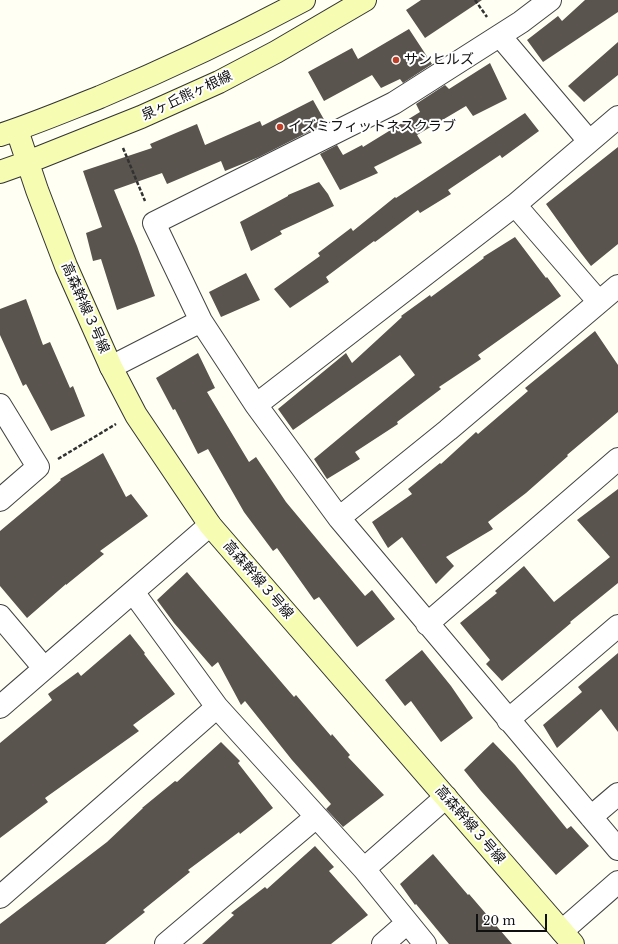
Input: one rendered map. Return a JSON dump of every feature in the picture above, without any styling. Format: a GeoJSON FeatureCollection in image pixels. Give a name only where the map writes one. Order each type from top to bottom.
{"type":"FeatureCollection","features":[{"type":"Feature","properties":{"kind":"street"},"geometry":{"type":"LineString","coordinates":[[9,132],[117,89],[189,58],[304,0]]}},
{"type":"Feature","properties":{"kind":"street","name":"泉ヶ丘熊ヶ根線"},"geometry":{"type":"LineString","coordinates":[[0,172],[141,117],[220,82],[276,52],[364,0]]}},
{"type":"Feature","properties":{"kind":"street"},"geometry":{"type":"LineString","coordinates":[[550,0],[500,36],[394,103],[154,223],[201,321],[256,405],[339,518],[618,849]]}},
{"type":"Feature","properties":{"kind":"street"},"geometry":{"type":"LineString","coordinates":[[500,36],[589,141]]}},
{"type":"Feature","properties":{"kind":"street"},"geometry":{"type":"LineString","coordinates":[[256,405],[515,204],[618,117]]}},
{"type":"Feature","properties":{"kind":"street","name":"高森幹線３号線"},"geometry":{"type":"LineString","coordinates":[[9,132],[28,162],[66,266],[111,367],[136,415],[210,525],[567,937]]}},
{"type":"Feature","properties":{"kind":"street"},"geometry":{"type":"LineString","coordinates":[[515,204],[599,302]]}},
{"type":"Feature","properties":{"kind":"street"},"geometry":{"type":"LineString","coordinates":[[339,518],[442,435],[618,286]]}},
{"type":"Feature","properties":{"kind":"street"},"geometry":{"type":"LineString","coordinates":[[111,367],[201,321]]}},
{"type":"Feature","properties":{"kind":"street"},"geometry":{"type":"LineString","coordinates":[[0,405],[38,468],[0,500]]}},
{"type":"Feature","properties":{"kind":"street"},"geometry":{"type":"LineString","coordinates":[[427,624],[618,459]]}},
{"type":"Feature","properties":{"kind":"street"},"geometry":{"type":"LineString","coordinates":[[0,707],[210,525]]}},
{"type":"Feature","properties":{"kind":"street"},"geometry":{"type":"LineString","coordinates":[[133,592],[217,707],[364,869],[425,944]]}},
{"type":"Feature","properties":{"kind":"street"},"geometry":{"type":"LineString","coordinates":[[0,616],[44,668]]}},
{"type":"Feature","properties":{"kind":"street"},"geometry":{"type":"LineString","coordinates":[[508,720],[618,626]]}},
{"type":"Feature","properties":{"kind":"street"},"geometry":{"type":"LineString","coordinates":[[0,897],[217,707]]}},
{"type":"Feature","properties":{"kind":"street"},"geometry":{"type":"LineString","coordinates":[[591,817],[618,794]]}},
{"type":"Feature","properties":{"kind":"street"},"geometry":{"type":"LineString","coordinates":[[364,869],[446,796]]}},
{"type":"Feature","properties":{"kind":"street"},"geometry":{"type":"LineString","coordinates":[[166,944],[316,817]]}},
{"type":"Feature","properties":{"kind":"street"},"geometry":{"type":"LineString","coordinates":[[567,937],[618,882]]}},
{"type":"Feature","properties":{"kind":"street"},"geometry":{"type":"LineString","coordinates":[[383,944],[407,923]]}},
{"type":"Feature","properties":{"kind":"path"},"geometry":{"type":"LineString","coordinates":[[123,148],[154,223]]}},
{"type":"Feature","properties":{"kind":"path"},"geometry":{"type":"LineString","coordinates":[[38,468],[53,462],[117,424]]}},
{"type":"Feature","properties":{"kind":"building"},"geometry":{"type":"Polygon","coordinates":[[[421,0],[482,0],[425,38],[406,10],[421,0]]]}},
{"type":"Feature","properties":{"kind":"building"},"geometry":{"type":"Polygon","coordinates":[[[585,0],[618,0],[618,12],[543,62],[527,40],[558,16],[562,21],[585,0]]]}},
{"type":"Feature","properties":{"kind":"building"},"geometry":{"type":"Polygon","coordinates":[[[409,29],[432,64],[403,83],[400,79],[381,88],[372,75],[324,101],[308,72],[352,48],[358,59],[409,29]]]}},
{"type":"Feature","properties":{"kind":"building"},"geometry":{"type":"Polygon","coordinates":[[[618,42],[618,75],[584,102],[568,86],[618,42]]]}},
{"type":"Feature","properties":{"kind":"building"},"geometry":{"type":"Polygon","coordinates":[[[490,63],[507,99],[473,116],[466,106],[417,135],[422,143],[374,167],[378,173],[340,190],[320,154],[337,145],[343,155],[362,145],[363,147],[420,112],[416,104],[445,85],[449,89],[490,63]]]}},
{"type":"Feature","properties":{"kind":"building"},"geometry":{"type":"Polygon","coordinates":[[[313,100],[326,123],[259,157],[225,171],[221,161],[167,184],[162,173],[114,190],[137,246],[155,296],[117,310],[101,259],[93,261],[86,233],[102,227],[83,171],[152,148],[150,144],[197,124],[205,145],[260,121],[262,126],[313,100]]]}},
{"type":"Feature","properties":{"kind":"building"},"geometry":{"type":"Polygon","coordinates":[[[525,113],[539,131],[502,158],[500,155],[448,190],[451,194],[420,213],[418,210],[375,242],[374,241],[326,277],[329,282],[290,308],[274,289],[320,256],[318,253],[351,228],[353,231],[395,197],[396,198],[525,113]]]}},
{"type":"Feature","properties":{"kind":"building"},"geometry":{"type":"Polygon","coordinates":[[[618,147],[618,244],[591,266],[546,204],[618,147]]]}},
{"type":"Feature","properties":{"kind":"building"},"geometry":{"type":"Polygon","coordinates":[[[319,182],[328,194],[334,206],[280,231],[282,234],[251,251],[240,222],[288,195],[319,182]]]}},
{"type":"Feature","properties":{"kind":"building"},"geometry":{"type":"Polygon","coordinates":[[[515,237],[561,296],[478,355],[481,359],[439,387],[441,389],[397,422],[398,424],[355,452],[360,459],[327,479],[314,459],[415,375],[400,355],[293,430],[278,409],[346,353],[352,363],[402,317],[401,316],[430,295],[431,297],[484,258],[483,257],[515,237]]]}},
{"type":"Feature","properties":{"kind":"building"},"geometry":{"type":"Polygon","coordinates":[[[246,273],[260,300],[221,317],[209,292],[246,273]]]}},
{"type":"Feature","properties":{"kind":"building"},"geometry":{"type":"Polygon","coordinates":[[[26,299],[43,345],[50,342],[70,388],[73,386],[85,416],[51,431],[26,384],[23,386],[0,335],[0,309],[26,299]]]}},
{"type":"Feature","properties":{"kind":"building"},"geometry":{"type":"Polygon","coordinates":[[[595,331],[618,365],[618,412],[567,455],[568,456],[526,493],[488,522],[493,529],[446,557],[454,566],[436,584],[402,537],[388,548],[372,522],[412,494],[408,489],[440,463],[441,464],[476,432],[478,434],[528,391],[525,388],[595,331]]]}},
{"type":"Feature","properties":{"kind":"building"},"geometry":{"type":"Polygon","coordinates":[[[198,353],[215,388],[207,392],[249,462],[256,457],[286,502],[365,596],[372,590],[395,619],[357,647],[319,597],[314,600],[277,548],[273,551],[244,512],[208,449],[198,454],[175,409],[173,410],[156,378],[198,353]]]}},
{"type":"Feature","properties":{"kind":"building"},"geometry":{"type":"Polygon","coordinates":[[[103,453],[126,497],[131,494],[148,516],[100,551],[104,554],[66,584],[27,618],[0,586],[0,531],[61,480],[60,479],[103,453]]]}},
{"type":"Feature","properties":{"kind":"building"},"geometry":{"type":"Polygon","coordinates":[[[618,489],[618,583],[502,681],[486,664],[490,660],[460,623],[497,593],[495,591],[524,566],[554,602],[610,557],[577,520],[618,489]]]}},
{"type":"Feature","properties":{"kind":"building"},"geometry":{"type":"Polygon","coordinates":[[[187,572],[294,697],[296,695],[331,736],[332,734],[350,755],[348,757],[384,795],[343,827],[326,809],[331,804],[292,760],[245,701],[241,705],[218,662],[212,667],[174,623],[157,600],[187,572]]]}},
{"type":"Feature","properties":{"kind":"building"},"geometry":{"type":"Polygon","coordinates":[[[130,634],[175,694],[133,725],[139,731],[45,798],[48,802],[0,838],[0,743],[52,700],[48,694],[78,672],[81,676],[130,634]]]}},
{"type":"Feature","properties":{"kind":"building"},"geometry":{"type":"Polygon","coordinates":[[[422,650],[451,686],[473,718],[441,742],[411,701],[405,706],[385,680],[422,650]]]}},
{"type":"Feature","properties":{"kind":"building"},"geometry":{"type":"Polygon","coordinates":[[[618,653],[618,732],[601,709],[557,748],[543,725],[582,692],[578,687],[618,653]]]}},
{"type":"Feature","properties":{"kind":"building"},"geometry":{"type":"Polygon","coordinates":[[[221,742],[240,761],[238,763],[273,808],[240,834],[239,832],[188,870],[190,872],[143,910],[145,912],[105,944],[0,944],[0,924],[107,842],[142,808],[175,781],[177,782],[221,742]]]}},
{"type":"Feature","properties":{"kind":"building"},"geometry":{"type":"Polygon","coordinates":[[[493,742],[515,765],[567,829],[571,826],[589,846],[556,875],[464,770],[493,742]]]}},
{"type":"Feature","properties":{"kind":"building"},"geometry":{"type":"Polygon","coordinates":[[[315,846],[334,867],[329,871],[368,915],[331,944],[202,944],[234,915],[231,913],[265,887],[267,889],[315,846]]]}},
{"type":"Feature","properties":{"kind":"building"},"geometry":{"type":"Polygon","coordinates":[[[433,854],[512,944],[449,944],[416,904],[415,905],[400,884],[433,854]]]}},
{"type":"Feature","properties":{"kind":"place","name":"サンヒルズ"},"geometry":{"type":"Point","coordinates":[396,60]}},
{"type":"Feature","properties":{"kind":"place","name":"イズミフィットネスクラブ"},"geometry":{"type":"Point","coordinates":[280,127]}}]}
